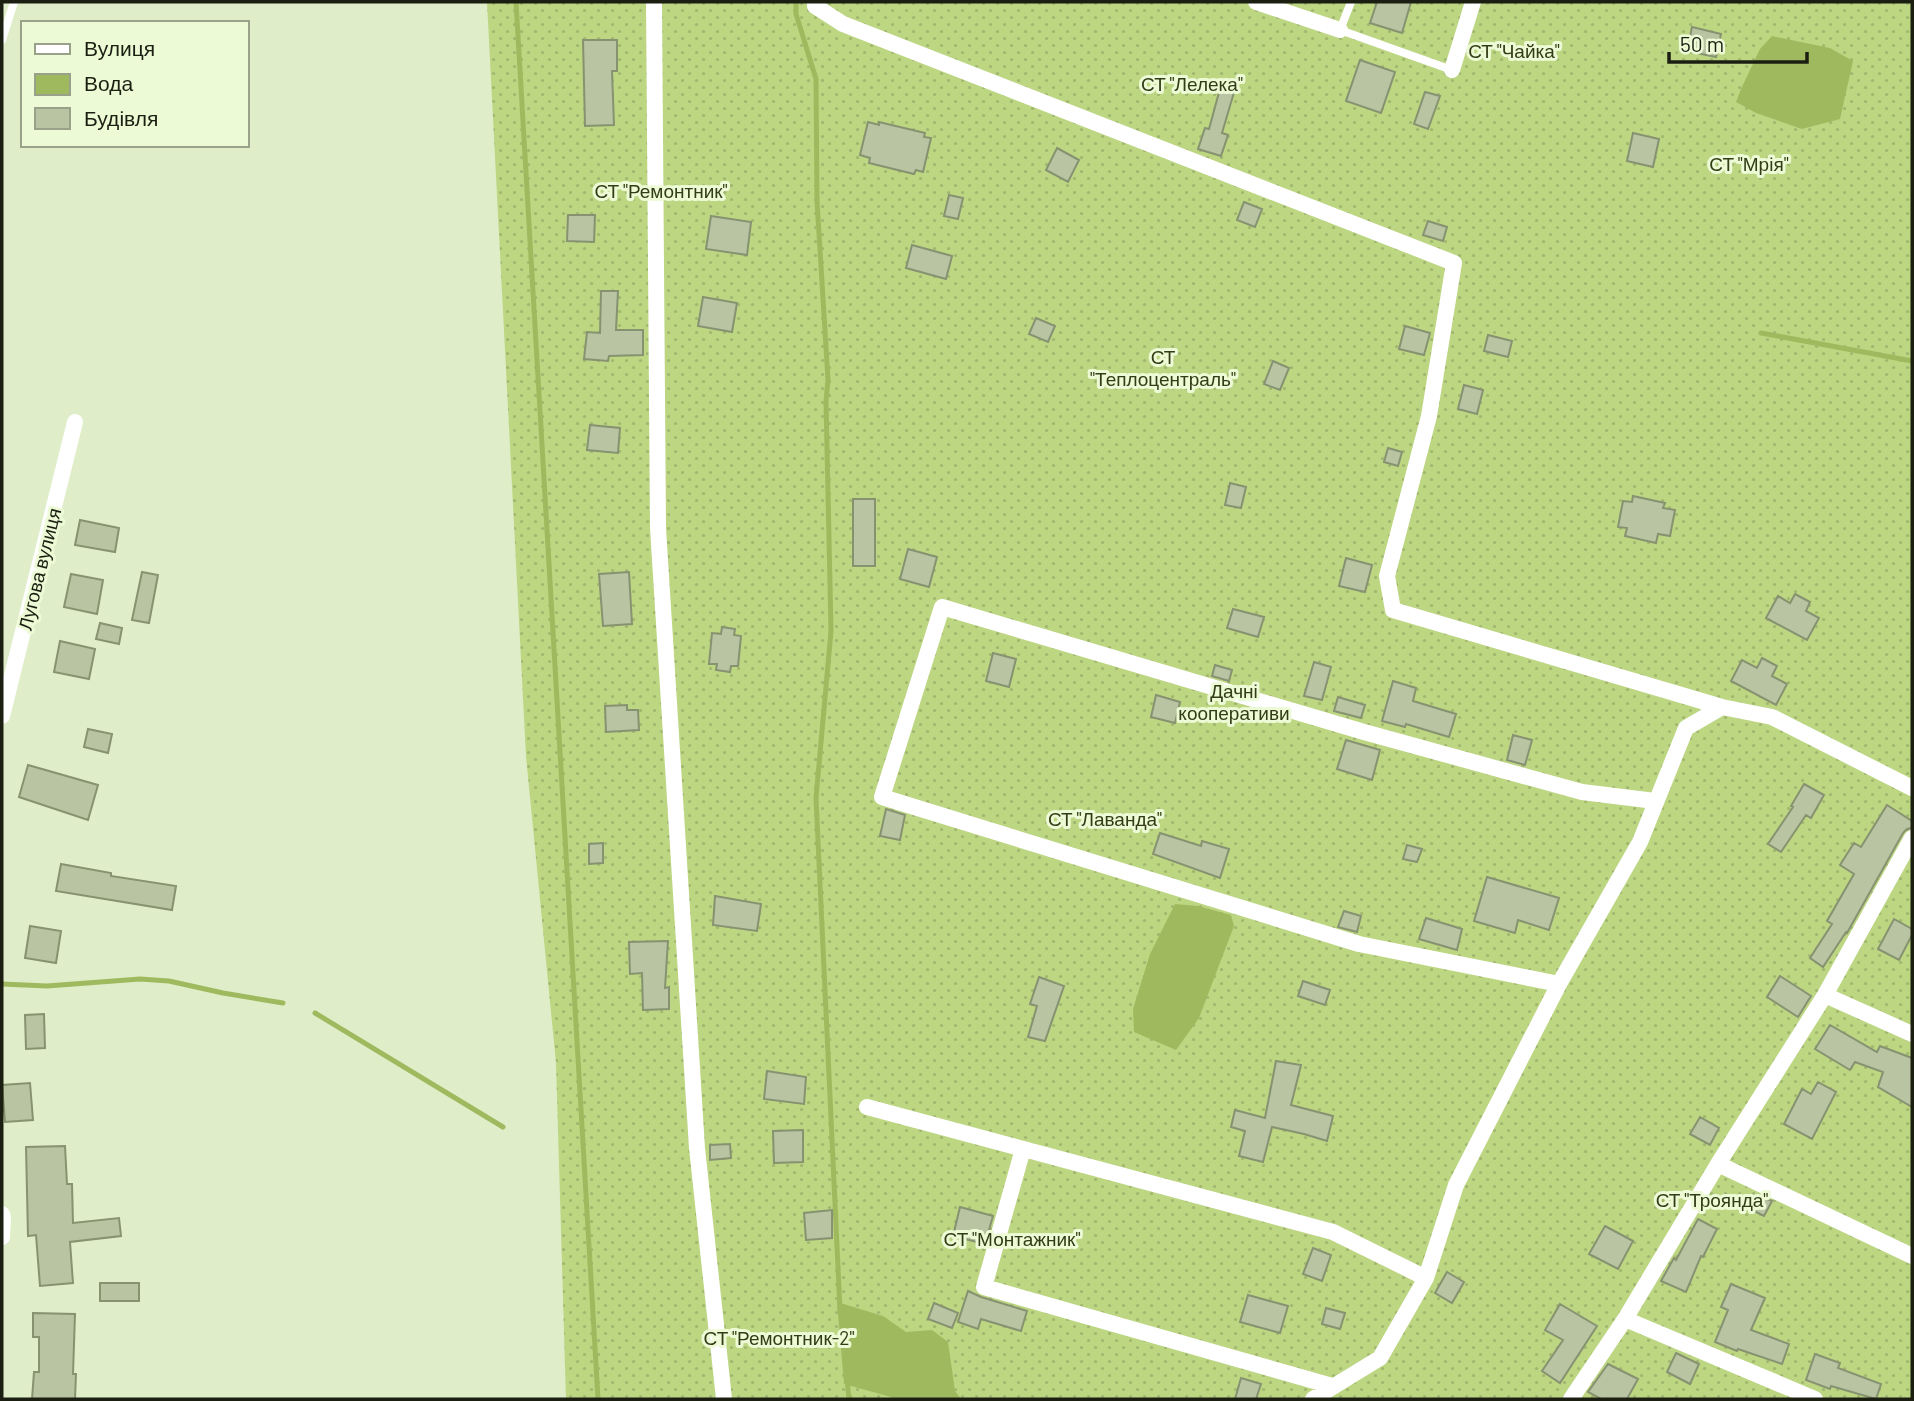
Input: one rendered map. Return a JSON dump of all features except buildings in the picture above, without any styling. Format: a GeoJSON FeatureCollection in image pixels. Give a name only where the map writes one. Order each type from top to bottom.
{"type":"FeatureCollection","features":[{"type":"Feature","properties":{"kind":"street"},"geometry":{"type":"LineString","coordinates":[[654,2],[658,528],[697,1148],[724,1399]]}},
{"type":"Feature","properties":{"kind":"street"},"geometry":{"type":"LineString","coordinates":[[815,2],[815,6],[842,24],[1454,263],[1429,416],[1387,576],[1393,610],[1722,707],[1772,717],[1912,788]]}},
{"type":"Feature","properties":{"kind":"street"},"geometry":{"type":"LineString","coordinates":[[1256,2],[1340,30]]}},
{"type":"Feature","properties":{"kind":"street"},"geometry":{"type":"LineString","coordinates":[[1452,71],[1473,2]]}},
{"type":"Feature","properties":{"kind":"street","name":"Лугова вулиця"},"geometry":{"type":"LineString","coordinates":[[2,716],[75,422]]}},
{"type":"Feature","properties":{"kind":"street"},"geometry":{"type":"LineString","coordinates":[[1559,984],[1359,944],[882,797],[942,607],[1364,732],[1556,785],[1582,792],[1655,802]]}},
{"type":"Feature","properties":{"kind":"street"},"geometry":{"type":"LineString","coordinates":[[1313,1399],[1380,1358],[1426,1278],[1456,1185],[1559,984],[1640,842],[1686,728],[1722,707]]}},
{"type":"Feature","properties":{"kind":"street"},"geometry":{"type":"LineString","coordinates":[[1571,1399],[1625,1319],[1718,1164],[1825,995],[1912,838]]}},
{"type":"Feature","properties":{"kind":"street"},"geometry":{"type":"LineString","coordinates":[[1825,995],[1912,1034]]}},
{"type":"Feature","properties":{"kind":"street"},"geometry":{"type":"LineString","coordinates":[[867,1107],[1334,1232],[1426,1278]]}},
{"type":"Feature","properties":{"kind":"street"},"geometry":{"type":"LineString","coordinates":[[1023,1149],[984,1287],[1332,1386]]}},
{"type":"Feature","properties":{"kind":"street"},"geometry":{"type":"LineString","coordinates":[[1718,1164],[1912,1256]]}},
{"type":"Feature","properties":{"kind":"street"},"geometry":{"type":"LineString","coordinates":[[2,1214],[2,1237]]}},
{"type":"Feature","properties":{"kind":"street"},"geometry":{"type":"LineString","coordinates":[[1625,1319],[1811,1399]]}},
{"type":"Feature","properties":{"kind":"lane"},"geometry":{"type":"LineString","coordinates":[[2,40],[13,2]]}},
{"type":"Feature","properties":{"kind":"lane"},"geometry":{"type":"LineString","coordinates":[[1351,2],[1340,30],[1452,71]]}},
{"type":"Feature","properties":{"kind":"green space","name":"Дачні кооперативи"},"geometry":{"type":"Polygon","coordinates":[[[487,2],[1912,2],[1912,1399],[566,1399],[556,1063],[526,756],[487,2]]]}},
{"type":"Feature","properties":{"kind":"water"},"geometry":{"type":"Polygon","coordinates":[[[1772,36],[1830,48],[1853,61],[1840,119],[1802,129],[1756,113],[1736,102],[1760,49],[1772,36]]]}},
{"type":"Feature","properties":{"kind":"water"},"geometry":{"type":"Polygon","coordinates":[[[1175,904],[1198,906],[1231,915],[1234,926],[1199,1018],[1176,1050],[1134,1032],[1133,1009],[1150,954],[1175,904]]]}},
{"type":"Feature","properties":{"kind":"water"},"geometry":{"type":"Polygon","coordinates":[[[837,1302],[883,1316],[906,1332],[932,1330],[948,1342],[955,1391],[961,1399],[898,1399],[844,1384],[837,1302]]]}},
{"type":"Feature","properties":{"kind":"waterway"},"geometry":{"type":"LineString","coordinates":[[516,2],[598,1399]]}},
{"type":"Feature","properties":{"kind":"waterway"},"geometry":{"type":"LineString","coordinates":[[796,2],[796,14],[816,79],[817,201],[828,380],[826,401],[831,631],[816,798],[840,1310]]}},
{"type":"Feature","properties":{"kind":"waterway"},"geometry":{"type":"LineString","coordinates":[[1761,333],[1912,361]]}},
{"type":"Feature","properties":{"kind":"waterway"},"geometry":{"type":"LineString","coordinates":[[2,984],[47,986],[140,979],[169,981],[283,1003]]}},
{"type":"Feature","properties":{"kind":"waterway"},"geometry":{"type":"LineString","coordinates":[[315,1013],[503,1127]]}},
{"type":"Feature","properties":{"kind":"waterway"},"geometry":{"type":"LineString","coordinates":[[847,1379],[849,1399]]}},
{"type":"Feature","properties":{"kind":"park label","name":"СТ \"Чайка\""},"geometry":{"type":"Point","coordinates":[1514,50]}},
{"type":"Feature","properties":{"kind":"park label","name":"СТ \"Лелека\""},"geometry":{"type":"Point","coordinates":[1192,83]}},
{"type":"Feature","properties":{"kind":"park label","name":"СТ \"Мрія\""},"geometry":{"type":"Point","coordinates":[1749,163]}},
{"type":"Feature","properties":{"kind":"park label","name":"СТ \"Ремонтник\""},"geometry":{"type":"Point","coordinates":[661,190]}},
{"type":"Feature","properties":{"kind":"park label","name":"СТ \"Теплоцентраль\""},"geometry":{"type":"Point","coordinates":[1163,367]}},
{"type":"Feature","properties":{"kind":"park label","name":"СТ \"Лаванда\""},"geometry":{"type":"Point","coordinates":[1105,818]}},
{"type":"Feature","properties":{"kind":"park label","name":"СТ \"Троянда\""},"geometry":{"type":"Point","coordinates":[1712,1199]}},
{"type":"Feature","properties":{"kind":"park label","name":"СТ \"Монтажник\""},"geometry":{"type":"Point","coordinates":[1012,1238]}},
{"type":"Feature","properties":{"kind":"park label","name":"СТ \"Ремонтник-2\""},"geometry":{"type":"Point","coordinates":[779,1337]}}]}
